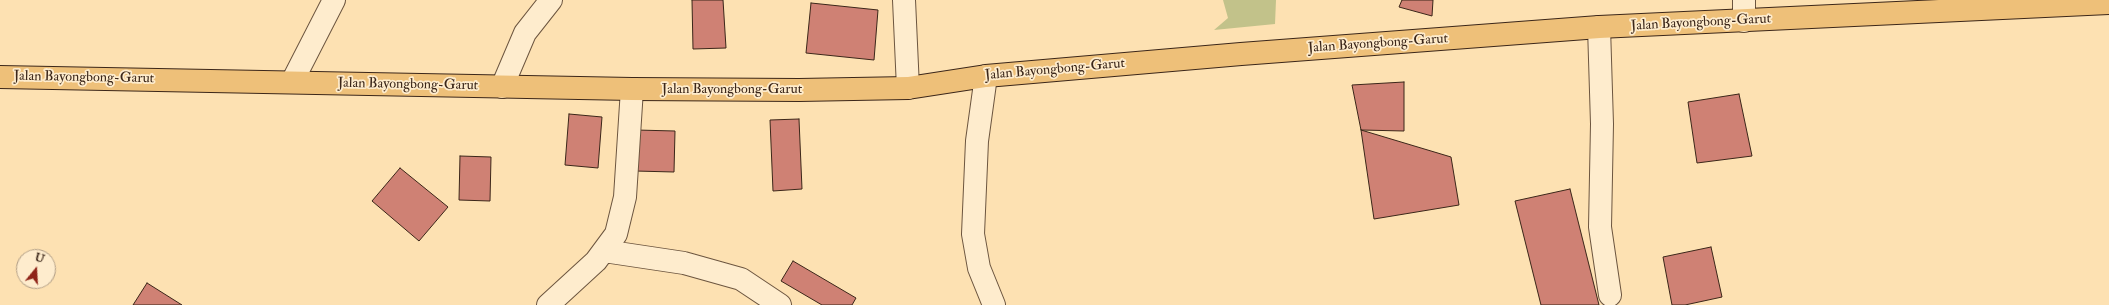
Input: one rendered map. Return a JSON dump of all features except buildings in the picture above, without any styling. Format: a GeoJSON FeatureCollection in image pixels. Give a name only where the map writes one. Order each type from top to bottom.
{"type":"FeatureCollection","features":[{"type":"Feature","properties":{"kind":"main road","name":"Jalan Bayongbong-Garut"},"geometry":{"type":"LineString","coordinates":[[0,77],[632,89],[799,90],[908,88],[986,76],[1241,54],[1599,27],[1744,10],[2109,3]]}},
{"type":"Feature","properties":{"kind":"street"},"geometry":{"type":"LineString","coordinates":[[292,82],[334,0]]}},
{"type":"Feature","properties":{"kind":"street"},"geometry":{"type":"LineString","coordinates":[[502,87],[525,33],[551,0]]}},
{"type":"Feature","properties":{"kind":"street"},"geometry":{"type":"LineString","coordinates":[[904,0],[908,88]]}},
{"type":"Feature","properties":{"kind":"street"},"geometry":{"type":"LineString","coordinates":[[1599,27],[1602,124],[1600,227],[1610,295]]}},
{"type":"Feature","properties":{"kind":"street"},"geometry":{"type":"LineString","coordinates":[[986,76],[977,141],[972,234],[979,268],[994,305]]}},
{"type":"Feature","properties":{"kind":"street"},"geometry":{"type":"LineString","coordinates":[[548,305],[596,261],[616,234],[626,198],[632,89]]}},
{"type":"Feature","properties":{"kind":"street"},"geometry":{"type":"LineString","coordinates":[[604,251],[684,263],[741,279],[780,305]]}},
{"type":"Feature","properties":{"kind":"green space"},"geometry":{"type":"Polygon","coordinates":[[[1223,0],[1276,0],[1275,24],[1214,30],[1228,18],[1223,0]]]}}]}
